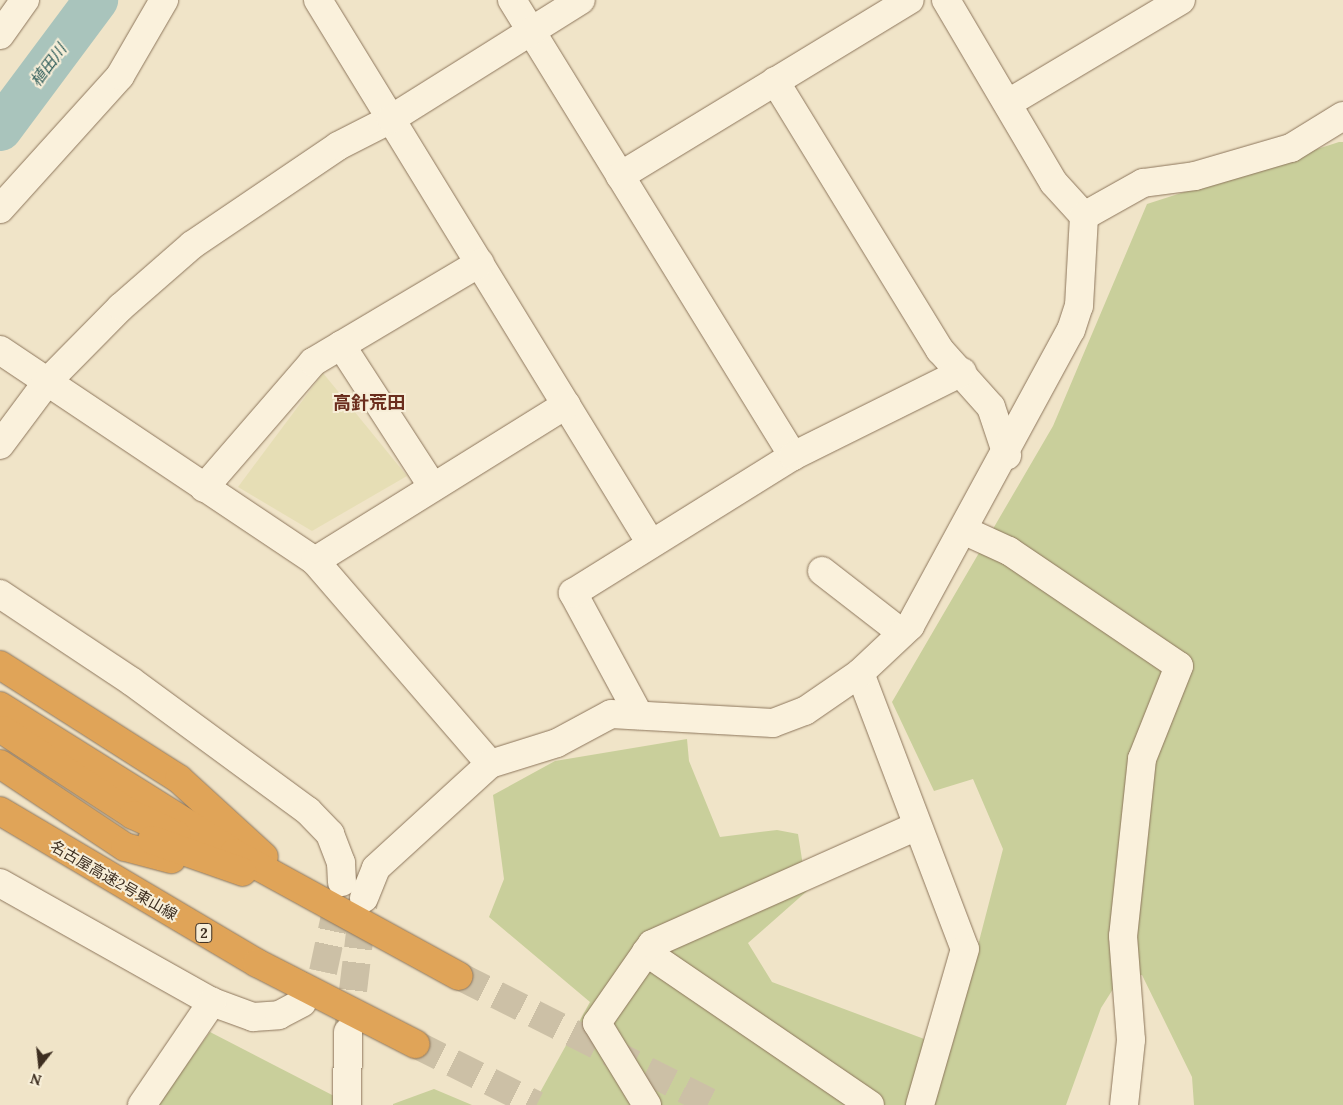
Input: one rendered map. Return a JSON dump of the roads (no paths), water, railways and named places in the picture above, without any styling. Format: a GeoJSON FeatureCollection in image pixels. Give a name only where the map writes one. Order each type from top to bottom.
{"type":"FeatureCollection","features":[{"type":"Feature","properties":{"kind":"highway"},"geometry":{"type":"LineString","coordinates":[[0,665],[178,780],[304,893]]}},
{"type":"Feature","properties":{"kind":"highway"},"geometry":{"type":"LineString","coordinates":[[0,684],[158,788],[304,893]]}},
{"type":"Feature","properties":{"kind":"highway"},"geometry":{"type":"LineString","coordinates":[[0,706],[304,893],[459,976]]}},
{"type":"Feature","properties":{"kind":"highway"},"geometry":{"type":"LineString","coordinates":[[0,728],[133,815],[304,893]]}},
{"type":"Feature","properties":{"kind":"highway"},"geometry":{"type":"LineString","coordinates":[[0,746],[135,834],[304,893]]}},
{"type":"Feature","properties":{"kind":"highway"},"geometry":{"type":"LineString","coordinates":[[0,764],[125,847],[304,893]]}},
{"type":"Feature","properties":{"kind":"highway","name":"名古屋高速2号東山線"},"geometry":{"type":"LineString","coordinates":[[0,811],[257,963],[415,1044]]}},
{"type":"Feature","properties":{"kind":"street"},"geometry":{"type":"LineString","coordinates":[[0,35],[25,0]]}},
{"type":"Feature","properties":{"kind":"street"},"geometry":{"type":"LineString","coordinates":[[0,208],[120,76],[164,0]]}},
{"type":"Feature","properties":{"kind":"street"},"geometry":{"type":"LineString","coordinates":[[318,0],[650,542]]}},
{"type":"Feature","properties":{"kind":"street"},"geometry":{"type":"LineString","coordinates":[[512,0],[793,456]]}},
{"type":"Feature","properties":{"kind":"street"},"geometry":{"type":"LineString","coordinates":[[0,445],[47,382],[121,307],[192,245],[338,146],[391,119],[581,0]]}},
{"type":"Feature","properties":{"kind":"street"},"geometry":{"type":"LineString","coordinates":[[620,176],[910,0]]}},
{"type":"Feature","properties":{"kind":"street"},"geometry":{"type":"LineString","coordinates":[[364,898],[376,868],[490,764],[558,743],[611,714],[774,723],[805,712],[860,673],[902,633],[1007,455],[1079,306],[1084,216],[1054,183],[1010,102],[946,0]]}},
{"type":"Feature","properties":{"kind":"street"},"geometry":{"type":"LineString","coordinates":[[1010,102],[1181,0]]}},
{"type":"Feature","properties":{"kind":"street"},"geometry":{"type":"LineString","coordinates":[[775,81],[940,350],[962,372],[991,407],[1007,455]]}},
{"type":"Feature","properties":{"kind":"street"},"geometry":{"type":"LineString","coordinates":[[1084,216],[1143,183],[1194,176],[1291,148],[1343,116]]}},
{"type":"Feature","properties":{"kind":"street"},"geometry":{"type":"LineString","coordinates":[[204,488],[313,362],[480,263]]}},
{"type":"Feature","properties":{"kind":"street"},"geometry":{"type":"LineString","coordinates":[[341,345],[433,488]]}},
{"type":"Feature","properties":{"kind":"street"},"geometry":{"type":"LineString","coordinates":[[0,350],[315,561],[490,764]]}},
{"type":"Feature","properties":{"kind":"street"},"geometry":{"type":"LineString","coordinates":[[639,715],[573,593],[650,542],[793,456],[962,372]]}},
{"type":"Feature","properties":{"kind":"street"},"geometry":{"type":"LineString","coordinates":[[315,561],[566,404]]}},
{"type":"Feature","properties":{"kind":"street"},"geometry":{"type":"LineString","coordinates":[[963,530],[1008,551],[1179,666],[1142,758],[1123,936],[1131,1040],[1124,1105]]}},
{"type":"Feature","properties":{"kind":"street"},"geometry":{"type":"LineString","coordinates":[[822,570],[902,633]]}},
{"type":"Feature","properties":{"kind":"street"},"geometry":{"type":"LineString","coordinates":[[0,594],[131,680],[308,811],[330,834],[342,877],[376,868]]}},
{"type":"Feature","properties":{"kind":"street"},"geometry":{"type":"LineString","coordinates":[[860,673],[915,827],[965,949],[920,1105]]}},
{"type":"Feature","properties":{"kind":"street"},"geometry":{"type":"LineString","coordinates":[[647,1105],[597,1023],[652,944],[915,827]]}},
{"type":"Feature","properties":{"kind":"street"},"geometry":{"type":"LineString","coordinates":[[0,883],[212,1002],[253,1017],[279,1015],[302,1003]]}},
{"type":"Feature","properties":{"kind":"street"},"geometry":{"type":"LineString","coordinates":[[646,952],[870,1105]]}},
{"type":"Feature","properties":{"kind":"street"},"geometry":{"type":"LineString","coordinates":[[142,1105],[212,1002]]}},
{"type":"Feature","properties":{"kind":"street"},"geometry":{"type":"LineString","coordinates":[[347,1105],[348,1032]]}},
{"type":"Feature","properties":{"kind":"waterway","name":"植田川"},"geometry":{"type":"LineString","coordinates":[[0,129],[96,0]]}},
{"type":"Feature","properties":{"kind":"tunnel"},"geometry":{"type":"LineString","coordinates":[[302,1003],[323,972],[341,888]]}},
{"type":"Feature","properties":{"kind":"tunnel"},"geometry":{"type":"LineString","coordinates":[[348,1032],[364,899]]}},
{"type":"Feature","properties":{"kind":"tunnel"},"geometry":{"type":"LineString","coordinates":[[459,976],[715,1105]]}},
{"type":"Feature","properties":{"kind":"tunnel"},"geometry":{"type":"LineString","coordinates":[[415,1044],[537,1105]]}},
{"type":"Feature","properties":{"kind":"district","name":"高針荒田"},"geometry":{"type":"Point","coordinates":[369,403]}}]}
